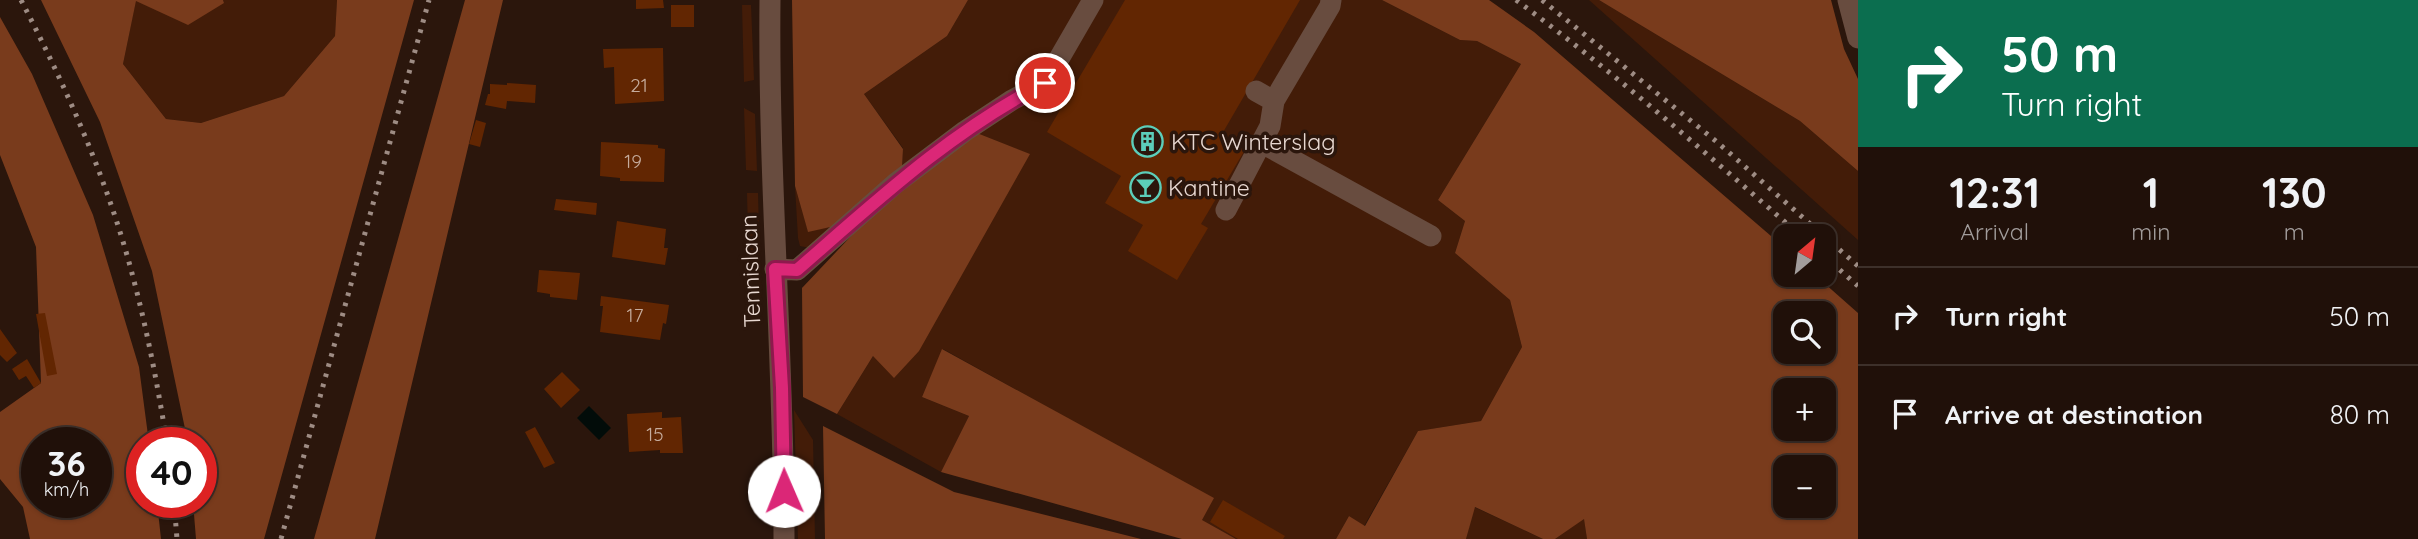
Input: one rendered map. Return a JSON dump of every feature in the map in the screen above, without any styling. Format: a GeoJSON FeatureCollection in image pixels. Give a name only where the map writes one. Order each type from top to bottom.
{"type":"FeatureCollection","features":[{"type":"Feature","properties":{"kind":"street","name":"Tennislaan"},"geometry":{"type":"LineString","coordinates":[[770,0],[784,539]]}},
{"type":"Feature","properties":{"kind":"street"},"geometry":{"type":"LineString","coordinates":[[775,269],[797,270],[926,160],[1012,100],[1045,83],[1093,0]]}},
{"type":"Feature","properties":{"kind":"street"},"geometry":{"type":"LineString","coordinates":[[1226,210],[1270,126],[1265,96],[1330,6],[1331,0]]}},
{"type":"Feature","properties":{"kind":"street"},"geometry":{"type":"LineString","coordinates":[[1848,0],[1858,38]]}},
{"type":"Feature","properties":{"kind":"street"},"geometry":{"type":"LineString","coordinates":[[1262,143],[1430,236]]}},
{"type":"Feature","properties":{"kind":"shaded area"},"geometry":{"type":"Polygon","coordinates":[[[41,0],[223,0],[224,3],[188,25],[136,1],[123,64],[166,119],[201,123],[284,96],[335,36],[337,0],[414,0],[264,539],[196,539],[194,518],[217,518],[217,427],[185,427],[152,271],[100,122],[41,0]]]}},
{"type":"Feature","properties":{"kind":"shaded area"},"geometry":{"type":"Polygon","coordinates":[[[136,0],[224,3],[223,0],[337,0],[335,36],[284,96],[201,123],[166,119],[123,64],[136,0]]]}},
{"type":"Feature","properties":{"kind":"shaded area"},"geometry":{"type":"Polygon","coordinates":[[[465,0],[503,0],[375,539],[314,539],[465,0]]]}},
{"type":"Feature","properties":{"kind":"shaded area"},"geometry":{"type":"Polygon","coordinates":[[[792,0],[968,0],[947,36],[864,94],[903,149],[902,168],[835,226],[808,232],[795,186],[792,0]]]}},
{"type":"Feature","properties":{"kind":"shaded area"},"geometry":{"type":"Polygon","coordinates":[[[968,0],[1382,0],[1460,40],[1477,41],[1521,64],[1438,200],[1465,221],[1455,253],[1510,300],[1522,347],[1481,421],[1418,431],[1364,526],[1349,516],[1336,539],[1236,539],[1201,520],[1213,499],[943,349],[922,397],[969,416],[941,472],[837,414],[873,356],[1029,154],[977,133],[902,168],[903,148],[864,94],[947,36],[968,0]]]}},
{"type":"Feature","properties":{"kind":"shaded area"},"geometry":{"type":"Polygon","coordinates":[[[1382,0],[1489,0],[1534,32],[1773,238],[1773,287],[1829,287],[1858,313],[1858,539],[1587,539],[1584,519],[1555,539],[1543,539],[1475,507],[1466,539],[1336,539],[1349,516],[1365,526],[1418,431],[1481,421],[1522,347],[1510,300],[1455,253],[1465,221],[1438,200],[1521,64],[1477,41],[1460,40],[1382,0]]]}},
{"type":"Feature","properties":{"kind":"shaded area"},"geometry":{"type":"Polygon","coordinates":[[[1589,0],[1599,0],[1800,121],[1858,171],[1858,240],[1589,0]]]}},
{"type":"Feature","properties":{"kind":"shaded area"},"geometry":{"type":"Polygon","coordinates":[[[1599,0],[1831,0],[1844,49],[1858,79],[1858,171],[1800,121],[1599,0]]]}},
{"type":"Feature","properties":{"kind":"shaded area"},"geometry":{"type":"Polygon","coordinates":[[[742,5],[751,5],[754,80],[744,82],[742,5]]]}},
{"type":"Feature","properties":{"kind":"shaded area"},"geometry":{"type":"Polygon","coordinates":[[[0,17],[32,74],[93,215],[139,367],[147,427],[126,427],[126,518],[159,518],[161,539],[30,539],[25,518],[112,518],[112,427],[21,427],[21,505],[0,479],[0,412],[41,383],[36,247],[0,155],[0,17]]]}},
{"type":"Feature","properties":{"kind":"shaded area"},"geometry":{"type":"Polygon","coordinates":[[[744,108],[755,114],[757,171],[746,170],[744,108]]]}},
{"type":"Feature","properties":{"kind":"shaded area"},"geometry":{"type":"Polygon","coordinates":[[[977,133],[1030,154],[919,351],[894,378],[873,356],[837,414],[803,397],[802,288],[854,233],[894,196],[977,133]]]}},
{"type":"Feature","properties":{"kind":"shaded area"},"geometry":{"type":"Polygon","coordinates":[[[795,186],[808,231],[835,226],[810,248],[800,246],[798,238],[795,186]]]}},
{"type":"Feature","properties":{"kind":"shaded area"},"geometry":{"type":"Polygon","coordinates":[[[747,193],[758,193],[761,312],[750,313],[747,193]]]}},
{"type":"Feature","properties":{"kind":"shaded area"},"geometry":{"type":"Polygon","coordinates":[[[942,349],[1214,498],[1202,520],[1236,539],[1182,539],[941,472],[969,416],[922,397],[942,349]]]}},
{"type":"Feature","properties":{"kind":"shaded area"},"geometry":{"type":"Polygon","coordinates":[[[589,406],[611,428],[599,440],[577,418],[589,406]]]}},
{"type":"Feature","properties":{"kind":"shaded area"},"geometry":{"type":"Polygon","coordinates":[[[794,410],[813,440],[815,539],[798,539],[794,410]]]}},
{"type":"Feature","properties":{"kind":"shaded area"},"geometry":{"type":"Polygon","coordinates":[[[823,426],[954,492],[1141,539],[825,539],[823,426]]]}},
{"type":"Feature","properties":{"kind":"shaded area"},"geometry":{"type":"Polygon","coordinates":[[[1474,507],[1543,539],[1466,539],[1474,507]]]}},
{"type":"Feature","properties":{"kind":"shaded area"},"geometry":{"type":"Polygon","coordinates":[[[1584,518],[1587,539],[1555,539],[1584,518]]]}},
{"type":"Feature","properties":{"kind":"building"},"geometry":{"type":"Polygon","coordinates":[[[636,0],[663,0],[664,8],[636,9],[636,0]]]}},
{"type":"Feature","properties":{"kind":"building","name":"KTC Winterslag"},"geometry":{"type":"Polygon","coordinates":[[[1125,0],[1300,0],[1222,134],[1246,148],[1201,224],[1208,228],[1177,280],[1128,251],[1143,225],[1105,203],[1121,176],[1047,132],[1125,0]]]}},
{"type":"Feature","properties":{"kind":"building"},"geometry":{"type":"Polygon","coordinates":[[[671,5],[694,5],[694,27],[671,27],[671,5]]]}},
{"type":"Feature","properties":{"kind":"building"},"geometry":{"type":"Polygon","coordinates":[[[663,48],[664,101],[615,104],[614,67],[604,68],[603,49],[663,48]]]}},
{"type":"Feature","properties":{"kind":"building"},"geometry":{"type":"Polygon","coordinates":[[[490,84],[536,85],[535,103],[507,101],[506,109],[485,105],[490,94],[490,84]]]}},
{"type":"Feature","properties":{"kind":"building"},"geometry":{"type":"Polygon","coordinates":[[[476,120],[486,123],[480,147],[469,144],[476,120]]]}},
{"type":"Feature","properties":{"kind":"building"},"geometry":{"type":"Polygon","coordinates":[[[601,142],[658,145],[658,148],[665,149],[664,182],[620,181],[620,178],[600,176],[601,142]]]}},
{"type":"Feature","properties":{"kind":"building"},"geometry":{"type":"Polygon","coordinates":[[[556,199],[597,203],[596,215],[554,210],[556,199]]]}},
{"type":"Feature","properties":{"kind":"building"},"geometry":{"type":"Polygon","coordinates":[[[617,221],[666,229],[664,248],[668,248],[665,265],[612,257],[617,221]]]}},
{"type":"Feature","properties":{"kind":"building"},"geometry":{"type":"Polygon","coordinates":[[[539,270],[580,273],[577,300],[550,297],[550,294],[537,292],[539,270]]]}},
{"type":"Feature","properties":{"kind":"building"},"geometry":{"type":"Polygon","coordinates":[[[601,296],[669,305],[660,340],[600,332],[603,306],[600,306],[601,296]]]}},
{"type":"Feature","properties":{"kind":"building"},"geometry":{"type":"Polygon","coordinates":[[[45,313],[57,374],[47,376],[36,314],[45,313]]]}},
{"type":"Feature","properties":{"kind":"building"},"geometry":{"type":"Polygon","coordinates":[[[0,329],[17,353],[7,362],[0,355],[0,329]]]}},
{"type":"Feature","properties":{"kind":"building"},"geometry":{"type":"Polygon","coordinates":[[[27,359],[41,383],[34,388],[26,376],[19,380],[12,369],[27,359]]]}},
{"type":"Feature","properties":{"kind":"building"},"geometry":{"type":"Polygon","coordinates":[[[562,372],[580,390],[561,408],[544,389],[562,372]]]}},
{"type":"Feature","properties":{"kind":"building"},"geometry":{"type":"Polygon","coordinates":[[[662,412],[662,418],[681,417],[683,453],[660,453],[660,450],[629,452],[627,414],[662,412]]]}},
{"type":"Feature","properties":{"kind":"building"},"geometry":{"type":"Polygon","coordinates":[[[535,427],[555,463],[544,468],[525,432],[535,427]]]}},
{"type":"Feature","properties":{"kind":"building"},"geometry":{"type":"Polygon","coordinates":[[[1223,500],[1285,536],[1283,539],[1238,539],[1210,522],[1223,500]]]}},
{"type":"Feature","properties":{"kind":"railway"},"geometry":{"type":"LineString","coordinates":[[21,0],[70,102],[112,208],[144,321],[164,427]]}},
{"type":"Feature","properties":{"kind":"railway"},"geometry":{"type":"LineString","coordinates":[[281,539],[429,0]]}},
{"type":"Feature","properties":{"kind":"railway"},"geometry":{"type":"LineString","coordinates":[[1516,0],[1625,85],[1787,224]]}},
{"type":"Feature","properties":{"kind":"railway"},"geometry":{"type":"LineString","coordinates":[[1542,0],[1717,142],[1858,266]]}},
{"type":"Feature","properties":{"kind":"railway"},"geometry":{"type":"LineString","coordinates":[[1836,267],[1858,286]]}},
{"type":"Feature","properties":{"kind":"railway"},"geometry":{"type":"LineString","coordinates":[[175,518],[177,539]]}},
{"type":"Feature","properties":{"kind":"place","name":"KTC Winterslag"},"geometry":{"type":"Point","coordinates":[1148,141]}},
{"type":"Feature","properties":{"kind":"place","name":"Kantine"},"geometry":{"type":"Point","coordinates":[1145,187]}},
{"type":"Feature","properties":{"kind":"route"},"geometry":{"type":"LineString","coordinates":[[784,491],[782,388],[775,269],[797,270],[896,183],[965,131],[1012,100],[1045,83]]}}]}
